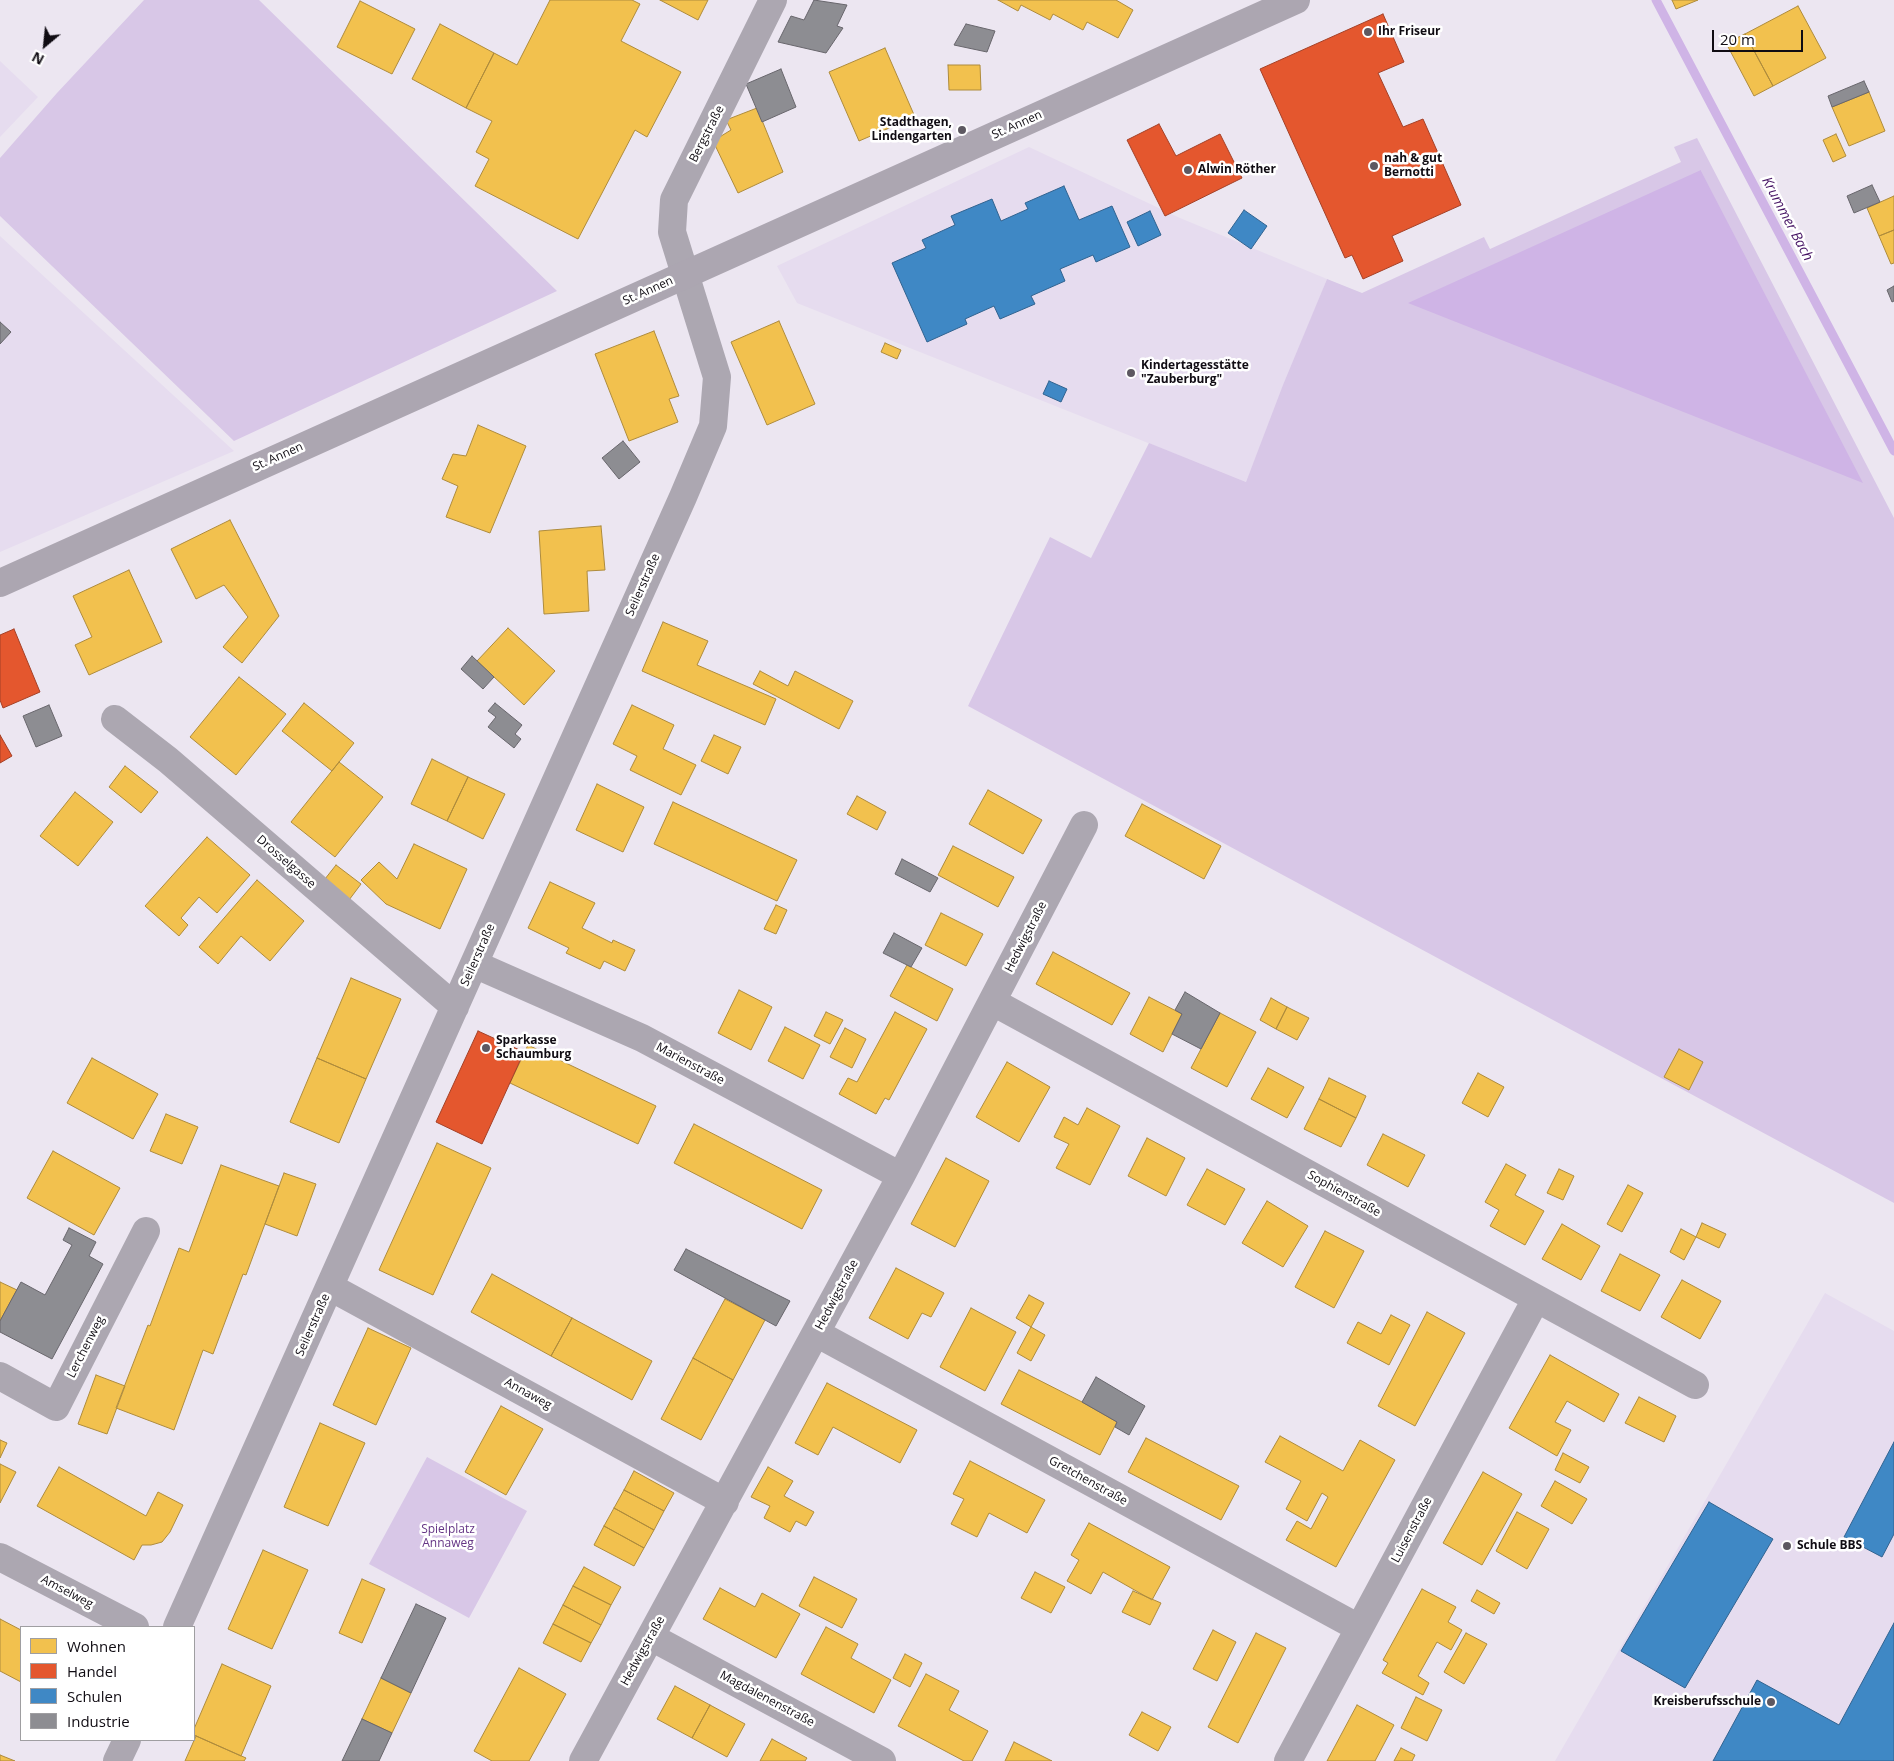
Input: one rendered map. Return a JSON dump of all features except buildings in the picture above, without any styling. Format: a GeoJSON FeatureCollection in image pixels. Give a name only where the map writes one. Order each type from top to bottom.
{"type":"FeatureCollection","features":[{"type":"Feature","properties":{"kind":"main road","name":"St. Annen"},"geometry":{"type":"LineString","coordinates":[[0,583],[1296,0]]}},
{"type":"Feature","properties":{"kind":"street","name":"Bergstraße"},"geometry":{"type":"LineString","coordinates":[[685,274],[672,232],[674,200],[773,0]]}},
{"type":"Feature","properties":{"kind":"street","name":"Seilerstraße"},"geometry":{"type":"LineString","coordinates":[[177,1626],[683,497],[713,426],[717,377],[685,274]]}},
{"type":"Feature","properties":{"kind":"street","name":"Drosselgasse"},"geometry":{"type":"LineString","coordinates":[[115,719],[168,760],[455,1007]]}},
{"type":"Feature","properties":{"kind":"street","name":"Hedwigstraße"},"geometry":{"type":"LineString","coordinates":[[583,1761],[901,1176],[1084,825]]}},
{"type":"Feature","properties":{"kind":"street","name":"Marienstraße"},"geometry":{"type":"LineString","coordinates":[[474,964],[642,1038],[901,1176]]}},
{"type":"Feature","properties":{"kind":"street","name":"Sophienstraße"},"geometry":{"type":"LineString","coordinates":[[993,1002],[1695,1385]]}},
{"type":"Feature","properties":{"kind":"street","name":"Lerchenweg"},"geometry":{"type":"LineString","coordinates":[[0,1376],[56,1407],[146,1231]]}},
{"type":"Feature","properties":{"kind":"street","name":"Annaweg"},"geometry":{"type":"LineString","coordinates":[[330,1287],[725,1502]]}},
{"type":"Feature","properties":{"kind":"street","name":"Luisenstraße"},"geometry":{"type":"LineString","coordinates":[[1288,1761],[1536,1299]]}},
{"type":"Feature","properties":{"kind":"street","name":"Gretchenstraße"},"geometry":{"type":"LineString","coordinates":[[816,1333],[1359,1628]]}},
{"type":"Feature","properties":{"kind":"street","name":"Amselweg"},"geometry":{"type":"LineString","coordinates":[[0,1557],[133,1626]]}},
{"type":"Feature","properties":{"kind":"street","name":"Magdalenenstraße"},"geometry":{"type":"LineString","coordinates":[[651,1637],[882,1761]]}},
{"type":"Feature","properties":{"kind":"street"},"geometry":{"type":"LineString","coordinates":[[117,1761],[127,1741]]}},
{"type":"Feature","properties":{"kind":"shaded area"},"geometry":{"type":"Polygon","coordinates":[[[0,61],[38,97],[0,137],[0,61]]]}},
{"type":"Feature","properties":{"kind":"shaded area","name":"Kindertagesstätte \"Zauberburg\""},"geometry":{"type":"Polygon","coordinates":[[[1029,147],[1180,218],[1327,279],[1246,482],[797,303],[777,266],[1029,147]]]}},
{"type":"Feature","properties":{"kind":"shaded area"},"geometry":{"type":"Polygon","coordinates":[[[1701,171],[1863,483],[1408,303],[1701,171]]]}},
{"type":"Feature","properties":{"kind":"shaded area"},"geometry":{"type":"Polygon","coordinates":[[[0,236],[234,451],[0,552],[0,236]]]}},
{"type":"Feature","properties":{"kind":"shaded area","name":"Schule BBS"},"geometry":{"type":"Polygon","coordinates":[[[1825,1293],[1894,1331],[1894,1761],[1555,1761],[1825,1293]]]}},
{"type":"Feature","properties":{"kind":"green space"},"geometry":{"type":"Polygon","coordinates":[[[144,0],[259,0],[557,291],[234,441],[0,216],[0,158],[57,93],[144,0]]]}},
{"type":"Feature","properties":{"kind":"green space"},"geometry":{"type":"Polygon","coordinates":[[[1697,138],[1894,518],[1894,1203],[968,706],[1050,537],[1091,558],[1149,443],[1246,482],[1283,385],[1327,279],[1362,293],[1484,237],[1490,249],[1681,162],[1674,147],[1697,138]]]}},
{"type":"Feature","properties":{"kind":"green space","name":"Spielplatz Annaweg"},"geometry":{"type":"Polygon","coordinates":[[[427,1457],[527,1511],[469,1618],[369,1564],[427,1457]]]}},
{"type":"Feature","properties":{"kind":"waterway","name":"Krummer Bach"},"geometry":{"type":"LineString","coordinates":[[1656,0],[1894,451]]}},
{"type":"Feature","properties":{"kind":"place","name":"Ihr Friseur"},"geometry":{"type":"Point","coordinates":[1368,32]}},
{"type":"Feature","properties":{"kind":"place","name":"Stadthagen, Lindengarten"},"geometry":{"type":"Point","coordinates":[962,130]}},
{"type":"Feature","properties":{"kind":"place","name":"nah & gut Bernotti"},"geometry":{"type":"Point","coordinates":[1374,166]}},
{"type":"Feature","properties":{"kind":"place","name":"Alwin Röther"},"geometry":{"type":"Point","coordinates":[1188,170]}},
{"type":"Feature","properties":{"kind":"place","name":"Kindertagesstätte \"Zauberburg\""},"geometry":{"type":"Point","coordinates":[1131,373]}},
{"type":"Feature","properties":{"kind":"place","name":"Sparkasse Schaumburg"},"geometry":{"type":"Point","coordinates":[486,1048]}},
{"type":"Feature","properties":{"kind":"place","name":"Schule BBS"},"geometry":{"type":"Point","coordinates":[1787,1546]}},
{"type":"Feature","properties":{"kind":"place","name":"Kreisberufsschule"},"geometry":{"type":"Point","coordinates":[1771,1702]}}]}
